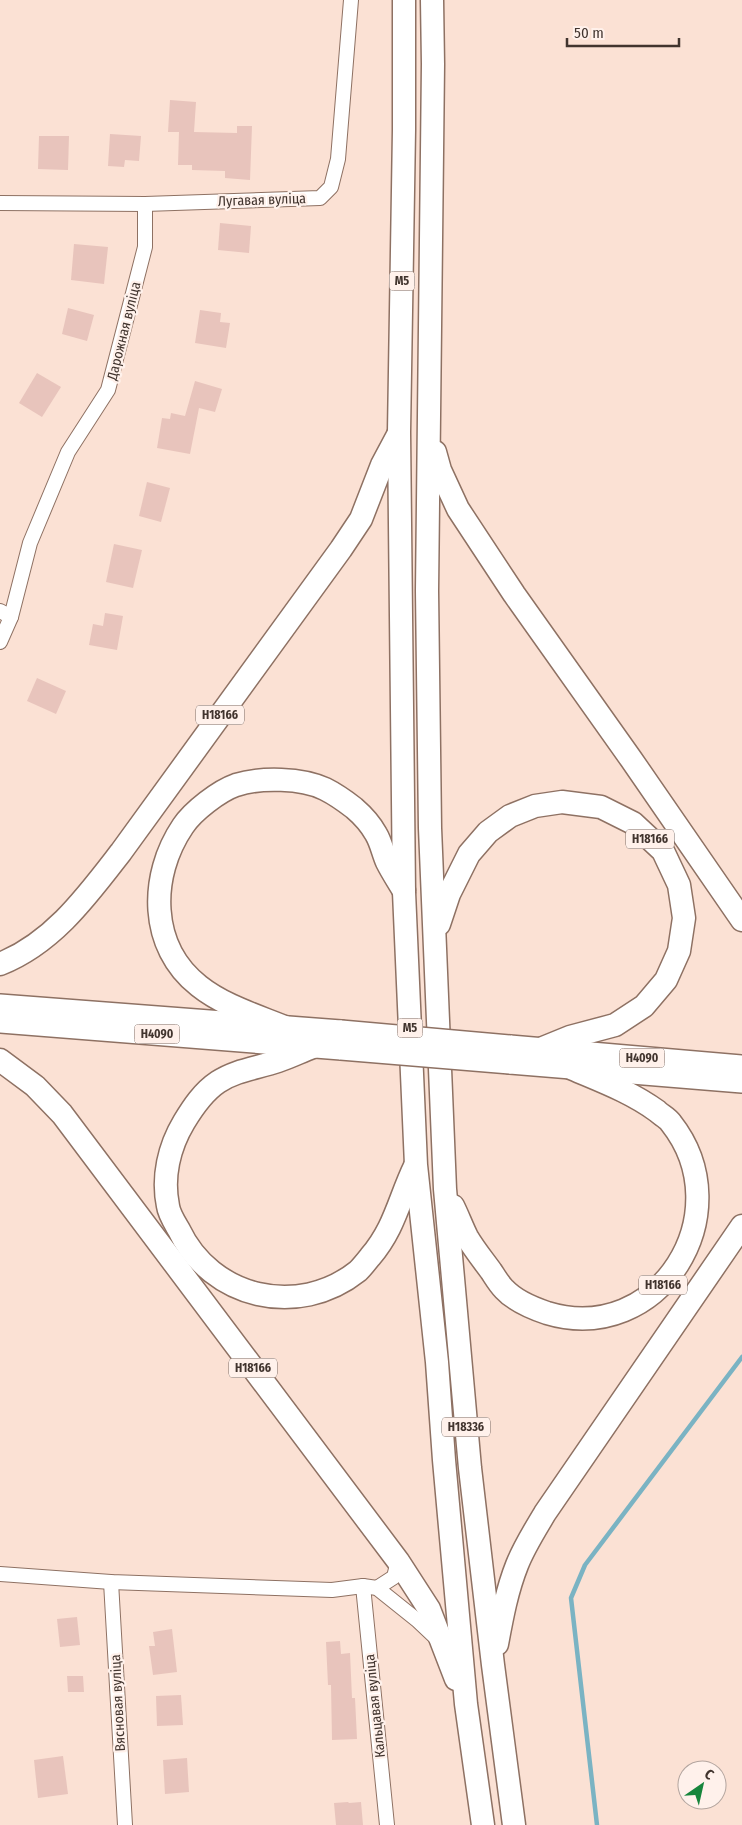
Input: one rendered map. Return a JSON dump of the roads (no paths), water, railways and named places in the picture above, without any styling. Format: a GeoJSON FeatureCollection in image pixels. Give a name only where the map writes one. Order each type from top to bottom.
{"type":"FeatureCollection","features":[{"type":"Feature","properties":{"kind":"highway","name":"М5"},"geometry":{"type":"LineString","coordinates":[[404,0],[404,130],[399,432],[404,892],[416,1165]]}},
{"type":"Feature","properties":{"kind":"highway","name":"М5"},"geometry":{"type":"LineString","coordinates":[[432,0],[433,64],[427,591],[430,828],[445,1189]]}},
{"type":"Feature","properties":{"kind":"highway","name":"Н18166"},"geometry":{"type":"LineString","coordinates":[[0,964],[38,944],[62,922],[83,901],[121,852],[361,519],[382,465],[399,432]]}},
{"type":"Feature","properties":{"kind":"highway","name":"Н18166"},"geometry":{"type":"LineString","coordinates":[[429,434],[440,470],[458,509],[514,594],[742,920]]}},
{"type":"Feature","properties":{"kind":"highway"},"geometry":{"type":"LineString","coordinates":[[287,1028],[220,1000],[199,987],[178,965],[168,949],[161,928],[158,896],[164,863],[183,825],[207,802],[236,786],[263,781],[293,780],[325,789],[355,809],[376,834],[387,862],[404,892]]}},
{"type":"Feature","properties":{"kind":"highway","name":"Н18166"},"geometry":{"type":"LineString","coordinates":[[434,936],[449,894],[469,854],[488,832],[510,816],[535,806],[562,802],[601,807],[633,823],[663,851],[679,885],[684,918],[679,952],[666,980],[644,1006],[615,1025],[570,1037],[543,1048]]}},
{"type":"Feature","properties":{"kind":"highway"},"geometry":{"type":"LineString","coordinates":[[313,1047],[278,1061],[244,1070],[217,1082],[196,1103],[176,1136],[166,1169],[168,1207],[184,1242],[208,1271],[235,1287],[264,1296],[296,1298],[329,1290],[358,1271],[382,1243],[395,1219],[405,1187],[416,1165]]}},
{"type":"Feature","properties":{"kind":"highway","name":"Н18166"},"geometry":{"type":"LineString","coordinates":[[0,1060],[35,1086],[62,1114],[398,1561],[429,1609],[466,1704]]}},
{"type":"Feature","properties":{"kind":"highway","name":"Н18166"},"geometry":{"type":"LineString","coordinates":[[445,1189],[468,1238],[505,1290],[532,1308],[561,1317],[598,1317],[630,1309],[654,1294],[674,1273],[690,1247],[699,1223],[698,1174],[688,1148],[671,1122],[641,1099],[572,1069]]}},
{"type":"Feature","properties":{"kind":"highway","name":"Н18336"},"geometry":{"type":"LineString","coordinates":[[416,1165],[437,1362],[466,1704],[483,1825]]}},
{"type":"Feature","properties":{"kind":"highway","name":"Н18336"},"geometry":{"type":"LineString","coordinates":[[445,1189],[470,1468],[514,1825]]}},
{"type":"Feature","properties":{"kind":"highway","name":"Н18166"},"geometry":{"type":"LineString","coordinates":[[493,1665],[506,1599],[517,1564],[530,1539],[551,1505],[742,1226]]}},
{"type":"Feature","properties":{"kind":"main road","name":"Н4090"},"geometry":{"type":"LineString","coordinates":[[0,1006],[287,1028],[341,1040],[510,1054],[572,1069],[742,1082]]}},
{"type":"Feature","properties":{"kind":"main road","name":"Н4090"},"geometry":{"type":"LineString","coordinates":[[0,1022],[313,1047],[341,1040]]}},
{"type":"Feature","properties":{"kind":"main road","name":"Н4090"},"geometry":{"type":"LineString","coordinates":[[510,1054],[543,1048],[742,1066]]}},
{"type":"Feature","properties":{"kind":"street","name":"Лугавая вуліца"},"geometry":{"type":"LineString","coordinates":[[0,203],[145,204],[320,198],[331,187],[338,158],[351,0]]}},
{"type":"Feature","properties":{"kind":"street","name":"Дарожная вуліца"},"geometry":{"type":"LineString","coordinates":[[0,642],[6,614],[30,543],[68,452],[108,390],[145,247],[145,204]]}},
{"type":"Feature","properties":{"kind":"street"},"geometry":{"type":"LineString","coordinates":[[0,1574],[111,1582],[332,1590],[370,1587],[394,1577],[398,1561]]}},
{"type":"Feature","properties":{"kind":"street","name":"Вясновая вуліца"},"geometry":{"type":"LineString","coordinates":[[111,1582],[125,1825]]}},
{"type":"Feature","properties":{"kind":"street"},"geometry":{"type":"LineString","coordinates":[[370,1587],[417,1620],[444,1646]]}},
{"type":"Feature","properties":{"kind":"street","name":"Кальцавая вуліца"},"geometry":{"type":"LineString","coordinates":[[370,1587],[387,1825]]}},
{"type":"Feature","properties":{"kind":"waterway"},"geometry":{"type":"LineString","coordinates":[[597,1825],[571,1598],[585,1565],[742,1357]]}}]}
